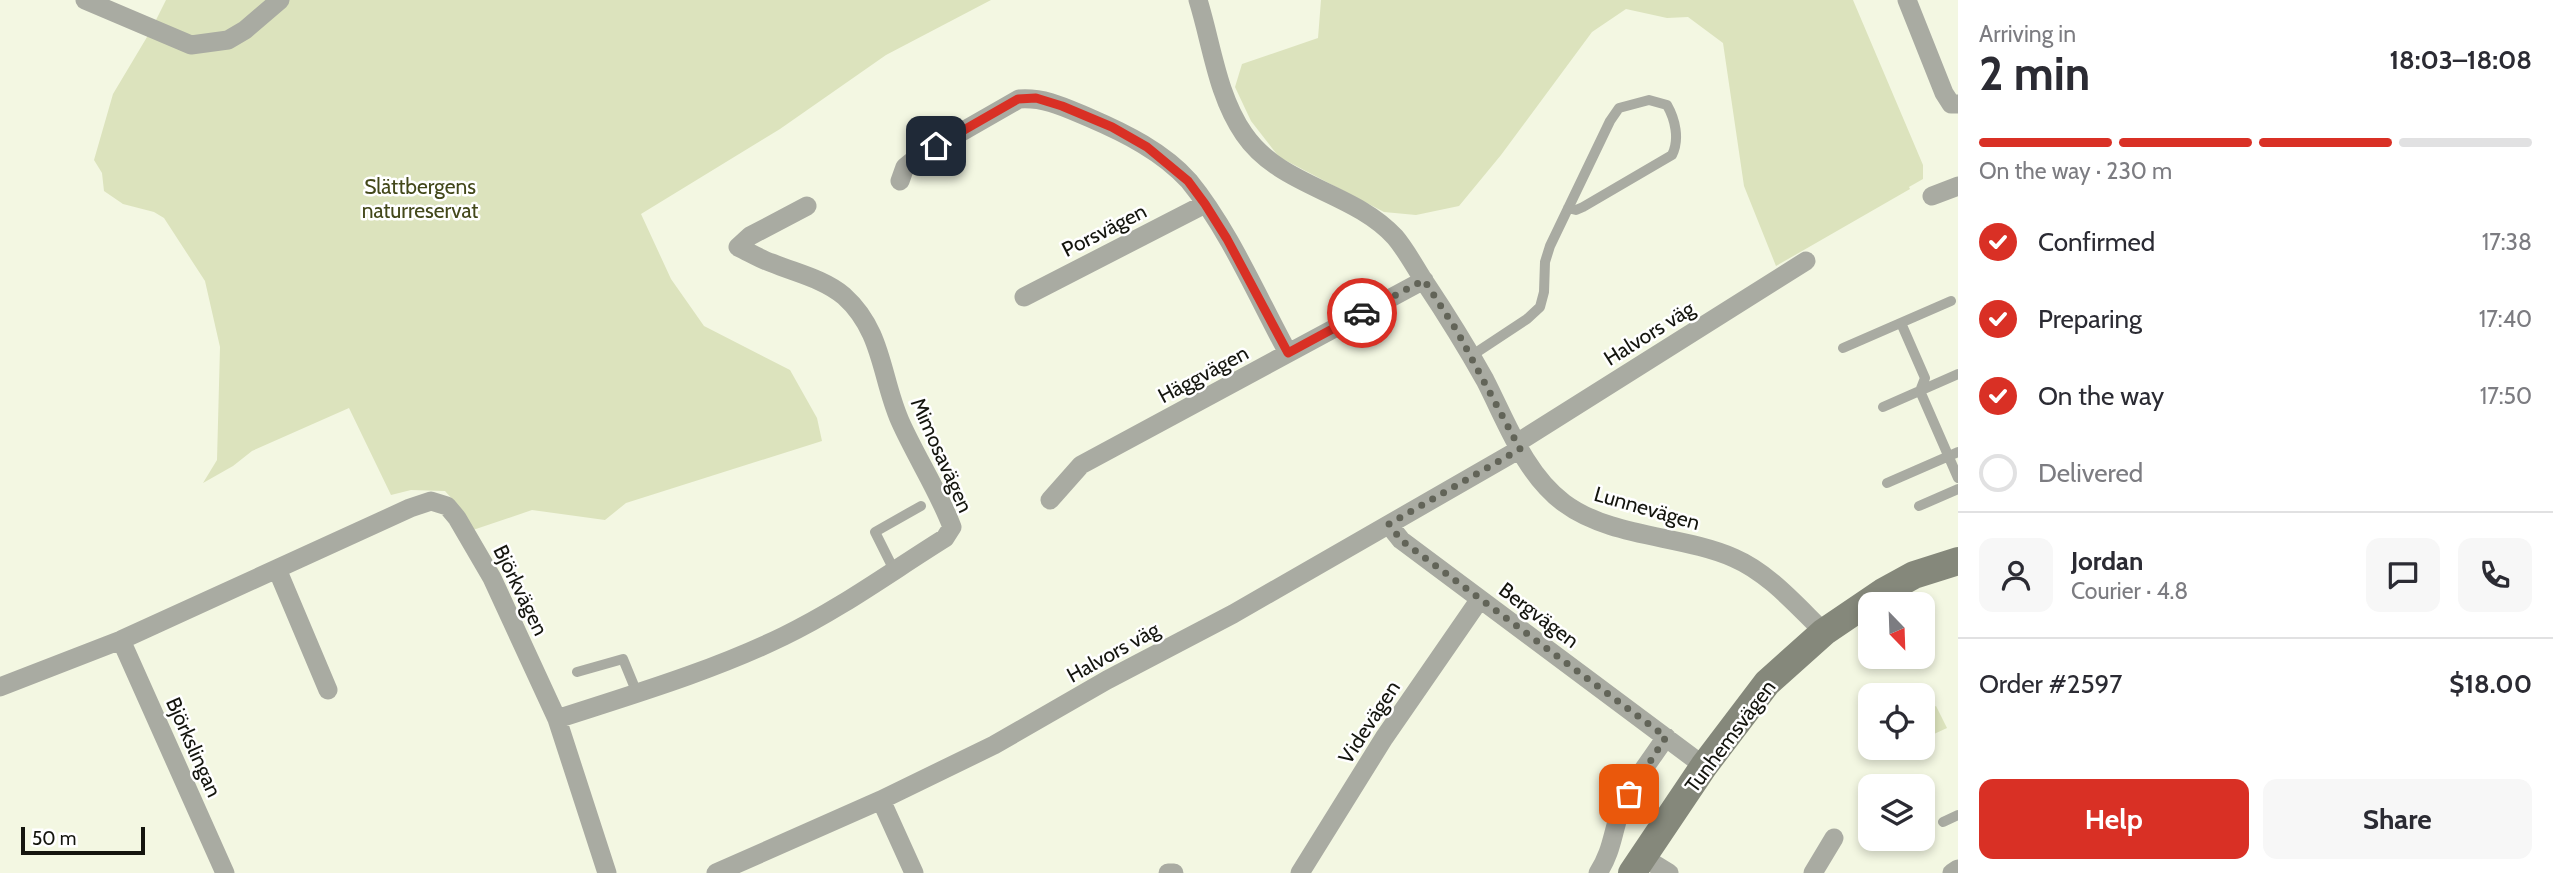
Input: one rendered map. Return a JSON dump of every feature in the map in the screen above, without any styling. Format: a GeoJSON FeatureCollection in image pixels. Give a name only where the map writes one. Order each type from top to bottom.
{"type":"FeatureCollection","features":[{"type":"Feature","properties":{"kind":"street"},"geometry":{"type":"LineString","coordinates":[[85,0],[191,44],[229,40],[280,0]]}},
{"type":"Feature","properties":{"kind":"street","name":"Lunnevägen"},"geometry":{"type":"LineString","coordinates":[[1198,0],[1215,68],[1243,133],[1258,153],[1274,165],[1342,198],[1379,222],[1397,239],[1471,356],[1518,446],[1549,491],[1584,516],[1710,550],[1740,561],[1760,573],[1824,632]]}},
{"type":"Feature","properties":{"kind":"street"},"geometry":{"type":"LineString","coordinates":[[1908,0],[1944,93],[1951,104],[1958,104]]}},
{"type":"Feature","properties":{"kind":"street"},"geometry":{"type":"LineString","coordinates":[[900,181],[905,167],[916,158],[1018,99],[1036,98],[1112,127],[1147,147],[1188,181],[1227,239],[1288,353]]}},
{"type":"Feature","properties":{"kind":"street"},"geometry":{"type":"LineString","coordinates":[[1932,196],[1958,186]]}},
{"type":"Feature","properties":{"kind":"street","name":"Porsvägen"},"geometry":{"type":"LineString","coordinates":[[1024,297],[1205,204]]}},
{"type":"Feature","properties":{"kind":"street","name":"Mimosavägen"},"geometry":{"type":"LineString","coordinates":[[557,719],[726,662],[786,635],[945,538],[952,527],[894,406],[887,374],[873,335],[859,313],[844,296],[826,284],[768,262],[738,247],[750,236],[807,206]]}},
{"type":"Feature","properties":{"kind":"street","name":"Halvors väg"},"geometry":{"type":"LineString","coordinates":[[716,873],[881,800],[994,745],[1107,680],[1254,602],[1518,446],[1806,261]]}},
{"type":"Feature","properties":{"kind":"street","name":"Häggvägen"},"geometry":{"type":"LineString","coordinates":[[1050,500],[1081,465],[1424,280]]}},
{"type":"Feature","properties":{"kind":"street","name":"Björkvägen"},"geometry":{"type":"LineString","coordinates":[[0,687],[121,640],[431,501],[447,506],[457,518],[492,578],[557,719],[607,873]]}},
{"type":"Feature","properties":{"kind":"street","name":"Bergvägen"},"geometry":{"type":"LineString","coordinates":[[1389,524],[1401,540],[1704,766]]}},
{"type":"Feature","properties":{"kind":"street","name":"Tunhemsvägen"},"geometry":{"type":"LineString","coordinates":[[1637,865],[1704,766],[1767,683],[1824,632],[1914,575],[1958,561]]}},
{"type":"Feature","properties":{"kind":"street"},"geometry":{"type":"LineString","coordinates":[[277,569],[328,690]]}},
{"type":"Feature","properties":{"kind":"street","name":"Videvägen"},"geometry":{"type":"LineString","coordinates":[[1300,873],[1384,738],[1480,599]]}},
{"type":"Feature","properties":{"kind":"street","name":"Björkslingan"},"geometry":{"type":"LineString","coordinates":[[121,640],[225,873]]}},
{"type":"Feature","properties":{"kind":"street"},"geometry":{"type":"LineString","coordinates":[[1598,873],[1613,842],[1620,813],[1629,794],[1666,737]]}},
{"type":"Feature","properties":{"kind":"street"},"geometry":{"type":"LineString","coordinates":[[881,800],[914,873]]}},
{"type":"Feature","properties":{"kind":"street"},"geometry":{"type":"LineString","coordinates":[[1813,873],[1834,838]]}},
{"type":"Feature","properties":{"kind":"street"},"geometry":{"type":"LineString","coordinates":[[1637,865],[1669,873]]}},
{"type":"Feature","properties":{"kind":"street"},"geometry":{"type":"LineString","coordinates":[[1952,873],[1958,869]]}},
{"type":"Feature","properties":{"kind":"street"},"geometry":{"type":"LineString","coordinates":[[1168,873],[1174,873]]}},
{"type":"Feature","properties":{"kind":"lane"},"geometry":{"type":"LineString","coordinates":[[1471,356],[1540,307],[1544,292],[1545,262],[1567,208],[1619,108],[1649,100],[1667,105],[1675,125],[1676,146],[1672,155],[1583,207],[1567,208]]}},
{"type":"Feature","properties":{"kind":"lane"},"geometry":{"type":"LineString","coordinates":[[1843,348],[1951,301]]}},
{"type":"Feature","properties":{"kind":"lane"},"geometry":{"type":"LineString","coordinates":[[1901,323],[1925,378],[1920,391],[1953,454],[1958,478]]}},
{"type":"Feature","properties":{"kind":"lane"},"geometry":{"type":"LineString","coordinates":[[1882,407],[1958,374]]}},
{"type":"Feature","properties":{"kind":"lane"},"geometry":{"type":"LineString","coordinates":[[1886,483],[1953,454]]}},
{"type":"Feature","properties":{"kind":"lane"},"geometry":{"type":"LineString","coordinates":[[1919,506],[1958,489]]}},
{"type":"Feature","properties":{"kind":"lane"},"geometry":{"type":"LineString","coordinates":[[894,570],[875,532],[921,506]]}},
{"type":"Feature","properties":{"kind":"lane"},"geometry":{"type":"LineString","coordinates":[[577,672],[623,659],[636,693]]}},
{"type":"Feature","properties":{"kind":"lane"},"geometry":{"type":"LineString","coordinates":[[1943,822],[1958,815]]}},
{"type":"Feature","properties":{"kind":"green space","name":"Slättbergens naturreservat"},"geometry":{"type":"Polygon","coordinates":[[[166,0],[991,0],[886,55],[780,129],[641,214],[671,279],[704,326],[790,370],[817,418],[822,441],[626,503],[605,520],[532,510],[470,531],[462,510],[445,491],[411,490],[391,495],[349,408],[252,451],[233,466],[203,483],[217,460],[220,347],[205,281],[164,218],[154,212],[123,204],[104,191],[102,173],[94,160],[113,94],[166,0]]]}},
{"type":"Feature","properties":{"kind":"green space"},"geometry":{"type":"Polygon","coordinates":[[[1321,0],[1853,0],[1923,165],[1923,179],[1776,266],[1744,186],[1723,43],[1688,17],[1667,18],[1626,9],[1592,32],[1501,155],[1459,206],[1416,215],[1384,212],[1279,157],[1251,121],[1235,87],[1242,64],[1318,38],[1321,0]]]}},
{"type":"Feature","properties":{"kind":"green space"},"geometry":{"type":"Polygon","coordinates":[[[1935,706],[1947,728],[1935,734],[1935,706]]]}},
{"type":"Feature","properties":{"kind":"way so far"},"geometry":{"type":"LineString","coordinates":[[1362,313],[1424,280],[1457,331],[1520,449],[1389,524],[1401,540],[1666,737],[1629,794]]}},
{"type":"Feature","properties":{"kind":"route"},"geometry":{"type":"LineString","coordinates":[[936,146],[1018,99],[1036,98],[1062,106],[1112,127],[1147,147],[1188,181],[1227,239],[1288,353],[1362,313]]}}]}
